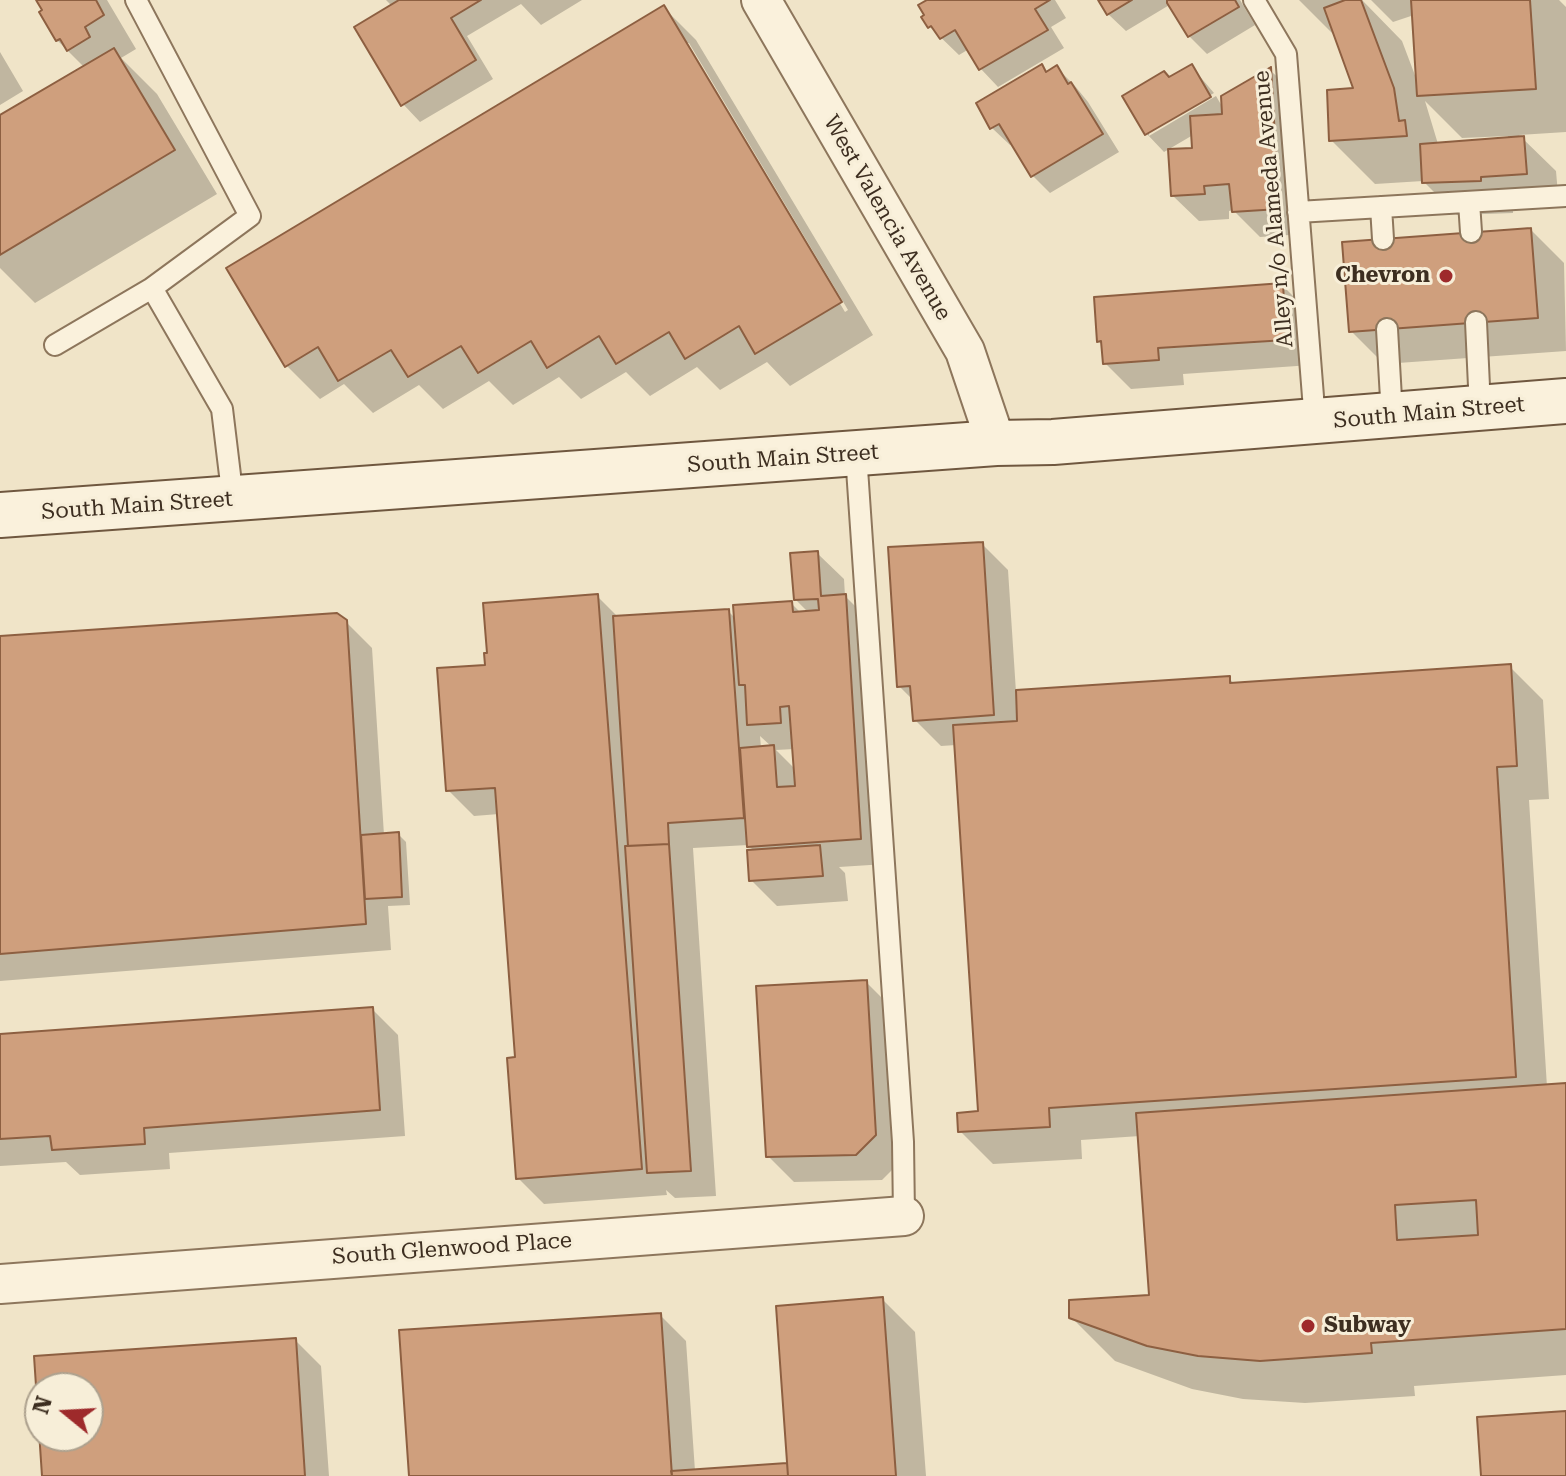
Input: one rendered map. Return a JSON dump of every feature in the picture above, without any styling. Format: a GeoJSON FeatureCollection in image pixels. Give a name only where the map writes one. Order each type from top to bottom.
{"type":"FeatureCollection","features":[{"type":"Feature","properties":{"kind":"main road","name":"South Main Street"},"geometry":{"type":"LineString","coordinates":[[0,515],[996,443],[1068,441],[1566,401]]}},
{"type":"Feature","properties":{"kind":"street","name":"West Valencia Avenue"},"geometry":{"type":"LineString","coordinates":[[761,0],[965,351],[996,443]]}},
{"type":"Feature","properties":{"kind":"street","name":"South Glenwood Place"},"geometry":{"type":"LineString","coordinates":[[0,1284],[904,1216]]}},
{"type":"Feature","properties":{"kind":"lane"},"geometry":{"type":"LineString","coordinates":[[55,345],[152,288],[250,216],[136,0]]}},
{"type":"Feature","properties":{"kind":"lane","name":"Alley n/o Alameda Avenue"},"geometry":{"type":"LineString","coordinates":[[1254,0],[1286,54],[1315,422]]}},
{"type":"Feature","properties":{"kind":"lane"},"geometry":{"type":"LineString","coordinates":[[1298,212],[1566,196]]}},
{"type":"Feature","properties":{"kind":"lane"},"geometry":{"type":"LineString","coordinates":[[1469,202],[1471,232]]}},
{"type":"Feature","properties":{"kind":"lane"},"geometry":{"type":"LineString","coordinates":[[1381,207],[1383,239]]}},
{"type":"Feature","properties":{"kind":"lane"},"geometry":{"type":"LineString","coordinates":[[152,288],[222,409],[233,500]]}},
{"type":"Feature","properties":{"kind":"lane"},"geometry":{"type":"LineString","coordinates":[[1476,322],[1480,408]]}},
{"type":"Feature","properties":{"kind":"lane"},"geometry":{"type":"LineString","coordinates":[[1387,329],[1392,416]]}},
{"type":"Feature","properties":{"kind":"lane"},"geometry":{"type":"LineString","coordinates":[[856,454],[903,1142],[904,1216]]}},
{"type":"Feature","properties":{"kind":"building"},"geometry":{"type":"Polygon","coordinates":[[[36,0],[96,0],[104,15],[85,27],[90,37],[67,51],[60,39],[56,41],[39,12],[42,10],[36,0]]]}},
{"type":"Feature","properties":{"kind":"building"},"geometry":{"type":"Polygon","coordinates":[[[399,0],[481,0],[451,18],[476,60],[401,106],[354,27],[399,0]]]}},
{"type":"Feature","properties":{"kind":"building"},"geometry":{"type":"Polygon","coordinates":[[[927,0],[1050,0],[1035,9],[1048,30],[979,70],[955,30],[940,39],[931,26],[928,28],[918,5],[927,0]]]}},
{"type":"Feature","properties":{"kind":"building"},"geometry":{"type":"Polygon","coordinates":[[[1098,0],[1132,0],[1107,15],[1098,0]]]}},
{"type":"Feature","properties":{"kind":"building"},"geometry":{"type":"Polygon","coordinates":[[[1167,0],[1235,0],[1239,7],[1188,37],[1167,0]]]}},
{"type":"Feature","properties":{"kind":"building"},"geometry":{"type":"Polygon","coordinates":[[[1345,0],[1361,0],[1394,88],[1399,121],[1405,120],[1407,136],[1329,141],[1327,90],[1353,88],[1324,8],[1345,0]]]}},
{"type":"Feature","properties":{"kind":"building"},"geometry":{"type":"Polygon","coordinates":[[[1411,0],[1530,0],[1536,89],[1417,96],[1411,0]]]}},
{"type":"Feature","properties":{"kind":"building"},"geometry":{"type":"Polygon","coordinates":[[[664,5],[842,302],[755,354],[739,326],[685,359],[669,332],[616,364],[599,336],[547,368],[531,341],[478,373],[461,346],[408,377],[391,350],[338,381],[318,347],[285,367],[226,268],[664,5]]]}},
{"type":"Feature","properties":{"kind":"building"},"geometry":{"type":"Polygon","coordinates":[[[114,48],[175,150],[0,255],[0,115],[114,48]]]}},
{"type":"Feature","properties":{"kind":"building"},"geometry":{"type":"Polygon","coordinates":[[[1042,64],[1046,72],[1057,65],[1103,134],[1031,177],[999,124],[990,129],[976,103],[1042,64]]]}},
{"type":"Feature","properties":{"kind":"building"},"geometry":{"type":"Polygon","coordinates":[[[1192,64],[1211,97],[1145,135],[1122,96],[1164,71],[1169,77],[1192,64]]]}},
{"type":"Feature","properties":{"kind":"building"},"geometry":{"type":"Polygon","coordinates":[[[1271,67],[1279,209],[1232,212],[1229,184],[1204,186],[1205,194],[1171,196],[1168,149],[1192,148],[1190,116],[1222,114],[1221,96],[1271,67]]]}},
{"type":"Feature","properties":{"kind":"building"},"geometry":{"type":"Polygon","coordinates":[[[1524,136],[1527,174],[1481,177],[1481,181],[1422,183],[1420,144],[1524,136]]]}},
{"type":"Feature","properties":{"kind":"building"},"geometry":{"type":"Polygon","coordinates":[[[1531,228],[1538,318],[1349,332],[1342,242],[1531,228]]]}},
{"type":"Feature","properties":{"kind":"building"},"geometry":{"type":"Polygon","coordinates":[[[1283,283],[1286,340],[1158,348],[1159,360],[1103,364],[1101,341],[1097,342],[1094,297],[1283,283]]]}},
{"type":"Feature","properties":{"kind":"building"},"geometry":{"type":"Polygon","coordinates":[[[983,542],[994,715],[913,721],[910,686],[897,687],[888,547],[983,542]]]}},
{"type":"Feature","properties":{"kind":"building"},"geometry":{"type":"Polygon","coordinates":[[[818,551],[821,596],[846,594],[861,839],[747,847],[740,748],[774,745],[777,787],[795,786],[789,706],[780,707],[781,723],[747,725],[745,685],[739,685],[733,605],[792,601],[793,612],[819,610],[818,599],[794,600],[790,553],[818,551]]]}},
{"type":"Feature","properties":{"kind":"building"},"geometry":{"type":"Polygon","coordinates":[[[598,594],[642,1169],[516,1179],[507,1058],[515,1057],[495,788],[446,791],[437,668],[485,665],[483,603],[598,594]]]}},
{"type":"Feature","properties":{"kind":"building"},"geometry":{"type":"Polygon","coordinates":[[[729,609],[744,818],[668,823],[669,844],[628,846],[613,616],[729,609]]]}},
{"type":"Feature","properties":{"kind":"building"},"geometry":{"type":"Polygon","coordinates":[[[337,613],[347,620],[366,924],[0,954],[0,636],[337,613]]]}},
{"type":"Feature","properties":{"kind":"building"},"geometry":{"type":"Polygon","coordinates":[[[1511,664],[1517,766],[1497,767],[1516,1077],[1049,1108],[1050,1127],[958,1132],[957,1113],[978,1111],[953,725],[1017,721],[1016,690],[1230,676],[1230,683],[1511,664]]]}},
{"type":"Feature","properties":{"kind":"building"},"geometry":{"type":"Polygon","coordinates":[[[399,832],[402,897],[365,899],[361,835],[399,832]]]}},
{"type":"Feature","properties":{"kind":"building"},"geometry":{"type":"Polygon","coordinates":[[[669,844],[691,1171],[647,1173],[625,846],[669,844]]]}},
{"type":"Feature","properties":{"kind":"building"},"geometry":{"type":"Polygon","coordinates":[[[820,845],[823,876],[749,881],[747,850],[820,845]]]}},
{"type":"Feature","properties":{"kind":"building"},"geometry":{"type":"Polygon","coordinates":[[[867,980],[876,1135],[856,1155],[766,1157],[756,986],[867,980]]]}},
{"type":"Feature","properties":{"kind":"building"},"geometry":{"type":"Polygon","coordinates":[[[373,1007],[380,1110],[144,1128],[145,1144],[52,1150],[50,1136],[0,1139],[0,1034],[373,1007]]]}},
{"type":"Feature","properties":{"kind":"building"},"geometry":{"type":"Polygon","coordinates":[[[1566,1083],[1566,1329],[1371,1343],[1372,1353],[1260,1361],[1198,1356],[1147,1346],[1069,1318],[1069,1300],[1149,1295],[1136,1113],[1566,1083]],[[1476,1200],[1395,1205],[1397,1240],[1478,1235],[1476,1200]]]}},
{"type":"Feature","properties":{"kind":"building"},"geometry":{"type":"Polygon","coordinates":[[[883,1297],[896,1476],[788,1476],[776,1306],[883,1297]]]}},
{"type":"Feature","properties":{"kind":"building"},"geometry":{"type":"Polygon","coordinates":[[[661,1313],[672,1476],[409,1476],[399,1330],[661,1313]]]}},
{"type":"Feature","properties":{"kind":"building"},"geometry":{"type":"Polygon","coordinates":[[[296,1338],[305,1476],[42,1476],[40,1452],[104,1452],[104,1372],[35,1372],[34,1356],[296,1338]]]}},
{"type":"Feature","properties":{"kind":"building"},"geometry":{"type":"Polygon","coordinates":[[[1566,1411],[1566,1476],[1481,1476],[1477,1417],[1566,1411]]]}},
{"type":"Feature","properties":{"kind":"building"},"geometry":{"type":"Polygon","coordinates":[[[787,1463],[788,1476],[672,1476],[671,1471],[787,1463]]]}},
{"type":"Feature","properties":{"kind":"place","name":"Chevron"},"geometry":{"type":"Point","coordinates":[1446,276]}},
{"type":"Feature","properties":{"kind":"place","name":"Subway"},"geometry":{"type":"Point","coordinates":[1308,1326]}}]}
